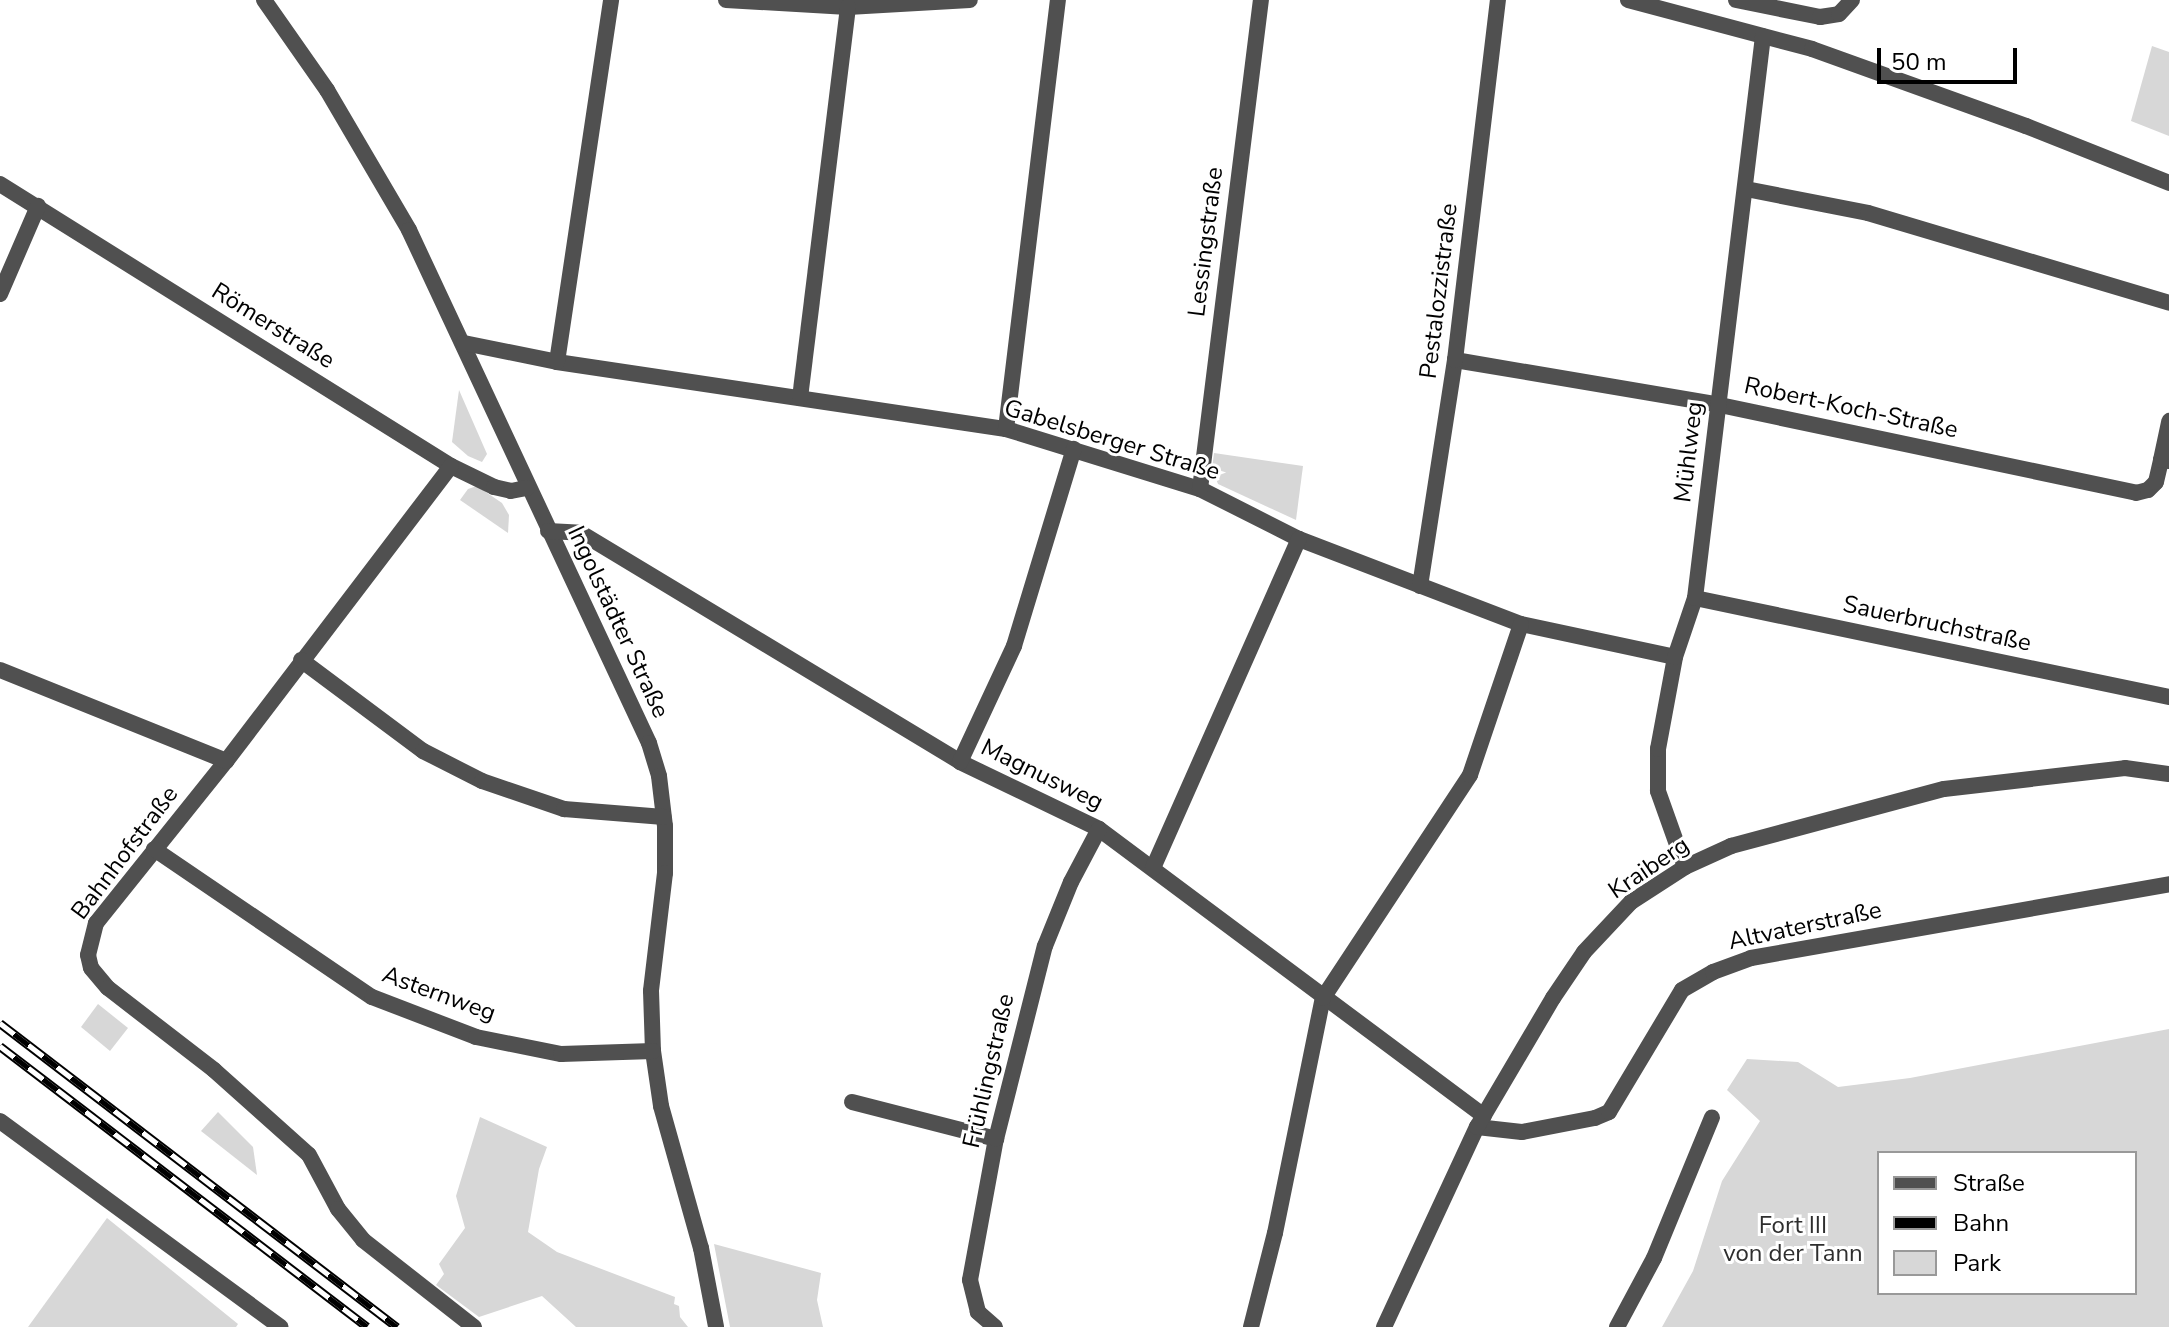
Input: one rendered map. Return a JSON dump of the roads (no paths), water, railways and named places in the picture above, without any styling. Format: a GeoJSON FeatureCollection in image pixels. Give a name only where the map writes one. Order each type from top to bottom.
{"type":"FeatureCollection","features":[{"type":"Feature","properties":{"kind":"street","name":"Ingolstädter Straße"},"geometry":{"type":"LineString","coordinates":[[264,0],[370,158],[464,343],[468,361],[649,743],[659,776],[664,817],[665,873],[651,991],[653,1051],[661,1106],[701,1248],[716,1327]]}},
{"type":"Feature","properties":{"kind":"street"},"geometry":{"type":"LineString","coordinates":[[557,362],[611,0]]}},
{"type":"Feature","properties":{"kind":"street"},"geometry":{"type":"LineString","coordinates":[[726,0],[848,7],[970,0]]}},
{"type":"Feature","properties":{"kind":"street"},"geometry":{"type":"LineString","coordinates":[[1006,429],[1058,0]]}},
{"type":"Feature","properties":{"kind":"street","name":"Lessingstraße"},"geometry":{"type":"LineString","coordinates":[[1200,489],[1261,0]]}},
{"type":"Feature","properties":{"kind":"street","name":"Pestalozzistraße"},"geometry":{"type":"LineString","coordinates":[[1420,586],[1455,360],[1498,0]]}},
{"type":"Feature","properties":{"kind":"street"},"geometry":{"type":"LineString","coordinates":[[1628,0],[1812,49],[2026,126],[2169,183]]}},
{"type":"Feature","properties":{"kind":"street"},"geometry":{"type":"LineString","coordinates":[[1736,0],[1820,17],[1839,14],[1852,0]]}},
{"type":"Feature","properties":{"kind":"street"},"geometry":{"type":"LineString","coordinates":[[800,398],[848,7]]}},
{"type":"Feature","properties":{"kind":"street","name":"Mühlweg"},"geometry":{"type":"LineString","coordinates":[[1685,867],[1658,791],[1658,749],[1675,657],[1695,598],[1763,36]]}},
{"type":"Feature","properties":{"kind":"street","name":"Römerstraße"},"geometry":{"type":"LineString","coordinates":[[0,184],[451,466],[494,487],[511,491],[527,488]]}},
{"type":"Feature","properties":{"kind":"street"},"geometry":{"type":"LineString","coordinates":[[1746,189],[1868,213],[2169,303]]}},
{"type":"Feature","properties":{"kind":"street"},"geometry":{"type":"LineString","coordinates":[[0,294],[38,206]]}},
{"type":"Feature","properties":{"kind":"street","name":"Gabelsberger Straße"},"geometry":{"type":"LineString","coordinates":[[464,343],[557,362],[1006,429],[1200,489],[1299,539],[1521,624],[1675,657]]}},
{"type":"Feature","properties":{"kind":"street","name":"Robert-Koch-Straße"},"geometry":{"type":"LineString","coordinates":[[1455,360],[1720,405],[2136,493],[2148,490],[2156,482],[2165,461],[2169,421]]}},
{"type":"Feature","properties":{"kind":"street"},"geometry":{"type":"LineString","coordinates":[[960,762],[1014,646],[1074,449]]}},
{"type":"Feature","properties":{"kind":"street","name":"Bahnhofstraße"},"geometry":{"type":"LineString","coordinates":[[451,466],[226,761],[96,923],[90,939],[91,968],[108,988],[214,1070],[309,1155],[338,1209],[363,1240],[474,1327]]}},
{"type":"Feature","properties":{"kind":"street","name":"Magnusweg"},"geometry":{"type":"LineString","coordinates":[[548,531],[581,533],[960,762],[1099,829],[1481,1122]]}},
{"type":"Feature","properties":{"kind":"street"},"geometry":{"type":"LineString","coordinates":[[1153,868],[1299,539]]}},
{"type":"Feature","properties":{"kind":"street","name":"Sauerbruchstraße"},"geometry":{"type":"LineString","coordinates":[[1695,598],[2169,697]]}},
{"type":"Feature","properties":{"kind":"street"},"geometry":{"type":"LineString","coordinates":[[1251,1327],[1275,1233],[1323,998],[1470,775],[1521,624]]}},
{"type":"Feature","properties":{"kind":"street"},"geometry":{"type":"LineString","coordinates":[[301,660],[423,751],[482,781],[564,809],[664,817]]}},
{"type":"Feature","properties":{"kind":"street"},"geometry":{"type":"LineString","coordinates":[[0,670],[226,761]]}},
{"type":"Feature","properties":{"kind":"street","name":"Kraiberg"},"geometry":{"type":"LineString","coordinates":[[1384,1327],[1481,1122],[1553,998],[1584,952],[1631,902],[1685,867],[1731,846],[1944,789],[2125,768],[2169,774]]}},
{"type":"Feature","properties":{"kind":"street","name":"Frühlingstraße"},"geometry":{"type":"LineString","coordinates":[[995,1327],[978,1312],[970,1280],[996,1139],[1045,946],[1071,882],[1099,829]]}},
{"type":"Feature","properties":{"kind":"street","name":"Asternweg"},"geometry":{"type":"LineString","coordinates":[[154,849],[372,997],[476,1037],[561,1054],[653,1051]]}},
{"type":"Feature","properties":{"kind":"street","name":"Altvaterstraße"},"geometry":{"type":"LineString","coordinates":[[1481,1122],[1522,1132],[1595,1118],[1609,1112],[1682,990],[1713,972],[1751,958],[2169,884]]}},
{"type":"Feature","properties":{"kind":"street"},"geometry":{"type":"LineString","coordinates":[[852,1102],[996,1139]]}},
{"type":"Feature","properties":{"kind":"street"},"geometry":{"type":"LineString","coordinates":[[1617,1327],[1654,1258],[1712,1117]]}},
{"type":"Feature","properties":{"kind":"street"},"geometry":{"type":"LineString","coordinates":[[0,1121],[280,1327]]}},
{"type":"Feature","properties":{"kind":"railway"},"geometry":{"type":"LineString","coordinates":[[0,1023],[397,1327]]}},
{"type":"Feature","properties":{"kind":"railway"},"geometry":{"type":"LineString","coordinates":[[0,1046],[367,1327]]}},
{"type":"Feature","properties":{"kind":"park label","name":"Fort III von der Tann"},"geometry":{"type":"Point","coordinates":[1793,1240]}}]}
